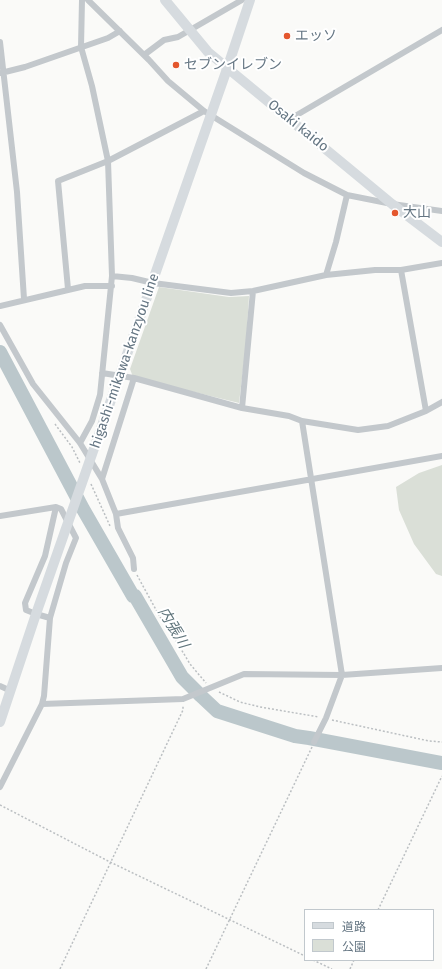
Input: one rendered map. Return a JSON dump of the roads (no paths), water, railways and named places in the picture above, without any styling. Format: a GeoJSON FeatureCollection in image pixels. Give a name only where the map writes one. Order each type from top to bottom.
{"type":"FeatureCollection","features":[{"type":"Feature","properties":{"kind":"main road","name":"Osaki kaido"},"geometry":{"type":"LineString","coordinates":[[165,0],[208,52],[227,69],[392,204],[442,242]]}},
{"type":"Feature","properties":{"kind":"main road","name":"higashi-mikawa-kanzyou line"},"geometry":{"type":"LineString","coordinates":[[0,722],[36,614],[153,283],[208,113],[227,69],[250,0]]}},
{"type":"Feature","properties":{"kind":"street"},"geometry":{"type":"LineString","coordinates":[[80,443],[92,421],[100,395],[112,286],[108,161],[92,86],[81,47],[82,0]]}},
{"type":"Feature","properties":{"kind":"street"},"geometry":{"type":"LineString","coordinates":[[88,0],[168,81],[208,113],[304,173],[347,195],[392,204],[442,211]]}},
{"type":"Feature","properties":{"kind":"street"},"geometry":{"type":"LineString","coordinates":[[144,55],[164,40],[178,37],[242,0]]}},
{"type":"Feature","properties":{"kind":"street"},"geometry":{"type":"LineString","coordinates":[[290,119],[442,30]]}},
{"type":"Feature","properties":{"kind":"street"},"geometry":{"type":"LineString","coordinates":[[2,73],[81,47],[120,32]]}},
{"type":"Feature","properties":{"kind":"street"},"geometry":{"type":"LineString","coordinates":[[0,42],[2,73],[17,192],[24,299]]}},
{"type":"Feature","properties":{"kind":"street"},"geometry":{"type":"LineString","coordinates":[[68,289],[58,181],[108,161],[208,113]]}},
{"type":"Feature","properties":{"kind":"street"},"geometry":{"type":"LineString","coordinates":[[326,275],[336,242],[347,195]]}},
{"type":"Feature","properties":{"kind":"street"},"geometry":{"type":"LineString","coordinates":[[112,276],[231,293],[253,291],[326,275],[375,270],[401,270],[442,263]]}},
{"type":"Feature","properties":{"kind":"street"},"geometry":{"type":"LineString","coordinates":[[401,270],[426,411]]}},
{"type":"Feature","properties":{"kind":"street"},"geometry":{"type":"LineString","coordinates":[[0,306],[68,289],[85,286],[112,286]]}},
{"type":"Feature","properties":{"kind":"street"},"geometry":{"type":"LineString","coordinates":[[242,408],[253,291]]}},
{"type":"Feature","properties":{"kind":"street"},"geometry":{"type":"LineString","coordinates":[[0,326],[33,384],[80,443],[102,479],[116,514],[118,528],[133,558],[134,569]]}},
{"type":"Feature","properties":{"kind":"street"},"geometry":{"type":"LineString","coordinates":[[102,373],[134,378],[242,408],[289,416],[302,421],[358,430],[388,426],[426,411],[442,402]]}},
{"type":"Feature","properties":{"kind":"street"},"geometry":{"type":"LineString","coordinates":[[102,479],[134,378]]}},
{"type":"Feature","properties":{"kind":"street"},"geometry":{"type":"LineString","coordinates":[[302,421],[342,675],[326,718],[314,742]]}},
{"type":"Feature","properties":{"kind":"street"},"geometry":{"type":"LineString","coordinates":[[116,514],[442,456]]}},
{"type":"Feature","properties":{"kind":"street"},"geometry":{"type":"LineString","coordinates":[[0,516],[56,507],[61,509],[76,538],[66,563],[50,618],[44,696],[42,704],[0,787]]}},
{"type":"Feature","properties":{"kind":"street"},"geometry":{"type":"LineString","coordinates":[[50,618],[26,610],[24,603],[45,556],[56,507]]}},
{"type":"Feature","properties":{"kind":"street"},"geometry":{"type":"LineString","coordinates":[[42,704],[186,698],[244,674],[342,675],[442,668]]}},
{"type":"Feature","properties":{"kind":"street"},"geometry":{"type":"LineString","coordinates":[[0,686],[11,691]]}},
{"type":"Feature","properties":{"kind":"waterway","name":"内張川"},"geometry":{"type":"LineString","coordinates":[[0,352],[83,509],[133,596],[135,596],[182,677],[217,711],[295,736],[442,763]]}},
{"type":"Feature","properties":{"kind":"place","name":"エッソ"},"geometry":{"type":"Point","coordinates":[287,36]}},
{"type":"Feature","properties":{"kind":"place","name":"セブンイレブン"},"geometry":{"type":"Point","coordinates":[176,65]}},
{"type":"Feature","properties":{"kind":"place","name":"大山"},"geometry":{"type":"Point","coordinates":[395,213]}}]}
